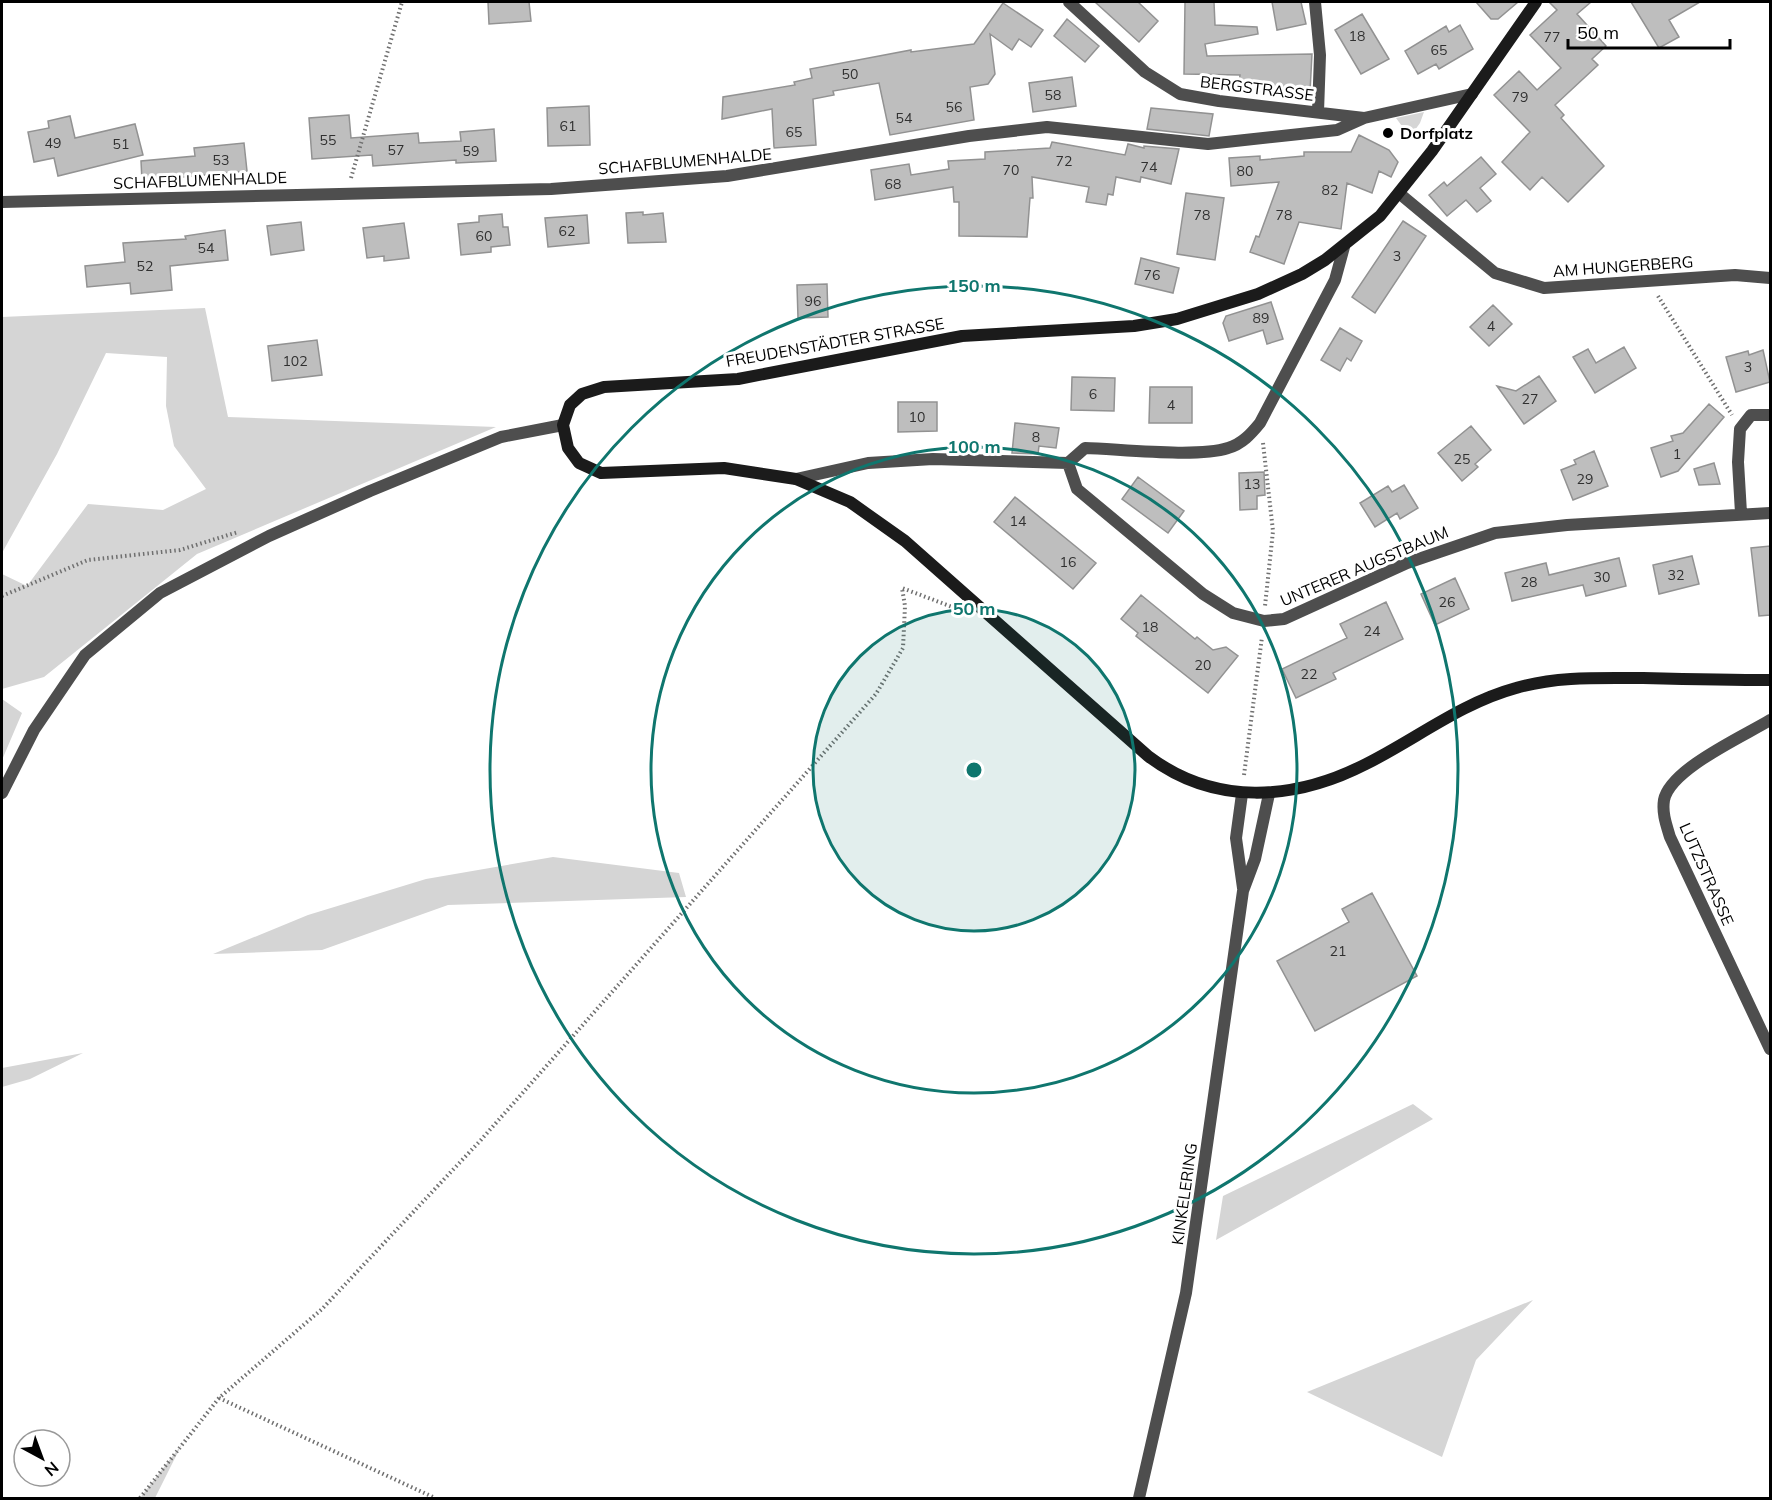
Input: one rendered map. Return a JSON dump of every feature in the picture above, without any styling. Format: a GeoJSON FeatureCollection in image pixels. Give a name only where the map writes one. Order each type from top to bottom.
{"type":"FeatureCollection","features":[{"type":"Feature","properties":{"kind":"street","name":"BERGSTRASSE"},"geometry":{"type":"LineString","coordinates":[[1069,2],[1145,72],[1180,94],[1219,101],[1364,118],[1472,94]]}},
{"type":"Feature","properties":{"kind":"street"},"geometry":{"type":"LineString","coordinates":[[1315,2],[1320,55],[1318,112]]}},
{"type":"Feature","properties":{"kind":"street","name":"FREUDENSTÄDTER STRASSE"},"geometry":{"type":"LineString","coordinates":[[563,425],[570,405],[582,394],[604,387],[738,379],[962,336],[1134,326],[1177,320],[1218,308],[1282,284],[1344,247],[1380,216],[1400,194],[1536,2]]}},
{"type":"Feature","properties":{"kind":"street","name":"SCHAFBLUMENHALDE"},"geometry":{"type":"LineString","coordinates":[[2,202],[551,189],[727,176],[969,136],[1047,127],[1208,144],[1337,130],[1364,118]]}},
{"type":"Feature","properties":{"kind":"street","name":"AM HUNGERBERG"},"geometry":{"type":"LineString","coordinates":[[1400,194],[1495,273],[1544,288],[1734,276],[1770,278]]}},
{"type":"Feature","properties":{"kind":"street"},"geometry":{"type":"LineString","coordinates":[[796,479],[868,463],[933,459],[1068,463],[1084,448],[1217,450],[1240,442],[1260,423],[1335,280],[1344,247]]}},
{"type":"Feature","properties":{"kind":"street"},"geometry":{"type":"LineString","coordinates":[[1741,513],[1738,462],[1740,429],[1751,415],[1770,415]]}},
{"type":"Feature","properties":{"kind":"street"},"geometry":{"type":"LineString","coordinates":[[2,793],[34,730],[85,655],[160,593],[269,536],[381,486],[501,437],[563,425],[568,448],[579,463],[601,473],[724,468],[796,479],[850,502],[905,541],[1163,767],[1182,778],[1214,790],[1242,794],[1269,794],[1310,787],[1365,765],[1461,710],[1516,687],[1568,679],[1770,680]]}},
{"type":"Feature","properties":{"kind":"street","name":"UNTERER AUGSTBAUM"},"geometry":{"type":"LineString","coordinates":[[1068,463],[1077,489],[1194,587],[1233,613],[1264,621],[1284,619],[1407,563],[1495,533],[1567,525],[1770,513]]}},
{"type":"Feature","properties":{"kind":"street","name":"LUTZSTRASSE"},"geometry":{"type":"LineString","coordinates":[[1770,720],[1685,771],[1668,791],[1664,815],[1670,837],[1770,1049]]}},
{"type":"Feature","properties":{"kind":"street","name":"KINKELERING"},"geometry":{"type":"LineString","coordinates":[[1242,794],[1236,838],[1243,891]]}},
{"type":"Feature","properties":{"kind":"street","name":"KINKELERING"},"geometry":{"type":"LineString","coordinates":[[1139,1498],[1186,1293],[1243,891],[1255,859],[1269,794]]}},
{"type":"Feature","properties":{"kind":"path"},"geometry":{"type":"LineString","coordinates":[[346,193],[402,2]]}},
{"type":"Feature","properties":{"kind":"path"},"geometry":{"type":"LineString","coordinates":[[1649,281],[1740,429]]}},
{"type":"Feature","properties":{"kind":"path"},"geometry":{"type":"LineString","coordinates":[[1242,794],[1273,531],[1260,423]]}},
{"type":"Feature","properties":{"kind":"path"},"geometry":{"type":"LineString","coordinates":[[2,596],[88,560],[180,550],[247,529]]}},
{"type":"Feature","properties":{"kind":"path"},"geometry":{"type":"LineString","coordinates":[[140,1498],[219,1398],[322,1309],[472,1149],[876,694],[903,648],[905,606],[902,588],[955,608],[979,604]]}},
{"type":"Feature","properties":{"kind":"path"},"geometry":{"type":"LineString","coordinates":[[219,1398],[435,1498]]}},
{"type":"Feature","properties":{"kind":"shaded area"},"geometry":{"type":"Polygon","coordinates":[[[1424,112],[1420,123],[1410,137],[1396,118],[1424,112]]]}},
{"type":"Feature","properties":{"kind":"shaded area"},"geometry":{"type":"Polygon","coordinates":[[[205,308],[228,417],[496,427],[197,554],[44,677],[2,689],[2,574],[27,586],[88,504],[163,510],[206,489],[174,446],[166,406],[167,357],[106,353],[57,454],[2,553],[2,317],[205,308]]]}},
{"type":"Feature","properties":{"kind":"shaded area"},"geometry":{"type":"Polygon","coordinates":[[[2,699],[22,713],[2,760],[2,699]]]}},
{"type":"Feature","properties":{"kind":"shaded area"},"geometry":{"type":"Polygon","coordinates":[[[553,857],[679,873],[686,897],[448,905],[322,950],[213,954],[308,915],[426,879],[553,857]]]}},
{"type":"Feature","properties":{"kind":"shaded area"},"geometry":{"type":"Polygon","coordinates":[[[83,1053],[30,1079],[2,1087],[2,1068],[83,1053]]]}},
{"type":"Feature","properties":{"kind":"shaded area"},"geometry":{"type":"Polygon","coordinates":[[[1413,1104],[1433,1119],[1216,1240],[1223,1196],[1413,1104]]]}},
{"type":"Feature","properties":{"kind":"shaded area"},"geometry":{"type":"Polygon","coordinates":[[[1533,1300],[1476,1360],[1442,1457],[1307,1392],[1533,1300]]]}},
{"type":"Feature","properties":{"kind":"shaded area"},"geometry":{"type":"Polygon","coordinates":[[[182,1444],[155,1498],[140,1498],[182,1444]]]}},
{"type":"Feature","properties":{"kind":"building"},"geometry":{"type":"Polygon","coordinates":[[[488,2],[529,2],[531,21],[489,24],[488,2]]]}},
{"type":"Feature","properties":{"kind":"building"},"geometry":{"type":"Polygon","coordinates":[[[1095,2],[1138,2],[1158,21],[1139,42],[1095,2]]]}},
{"type":"Feature","properties":{"kind":"building"},"geometry":{"type":"Polygon","coordinates":[[[1185,2],[1214,2],[1215,25],[1257,27],[1258,34],[1205,44],[1207,56],[1312,54],[1310,92],[1260,93],[1261,85],[1239,84],[1240,75],[1184,74],[1185,2]]]}},
{"type":"Feature","properties":{"kind":"building"},"geometry":{"type":"Polygon","coordinates":[[[1272,2],[1301,2],[1306,24],[1277,30],[1272,2]]]}},
{"type":"Feature","properties":{"kind":"building"},"geometry":{"type":"Polygon","coordinates":[[[1476,2],[1518,2],[1498,19],[1491,19],[1476,2]]]}},
{"type":"Feature","properties":{"kind":"building"},"geometry":{"type":"Polygon","coordinates":[[[1549,2],[1591,2],[1577,14],[1606,46],[1592,59],[1598,65],[1555,105],[1564,115],[1561,118],[1604,166],[1568,202],[1542,177],[1530,190],[1502,162],[1530,132],[1494,95],[1519,71],[1537,90],[1561,68],[1530,35],[1557,10],[1549,2]]]}},
{"type":"Feature","properties":{"kind":"building"},"geometry":{"type":"Polygon","coordinates":[[[1631,2],[1700,2],[1669,20],[1679,37],[1659,48],[1631,2]]]}},
{"type":"Feature","properties":{"kind":"building"},"geometry":{"type":"Polygon","coordinates":[[[1003,3],[1043,30],[1031,47],[1019,39],[1012,50],[990,34],[995,74],[988,84],[970,87],[974,120],[890,135],[879,83],[833,91],[834,95],[813,99],[816,145],[774,148],[772,109],[722,119],[723,97],[795,85],[794,82],[812,78],[810,69],[911,50],[911,52],[974,44],[1003,3]]]}},
{"type":"Feature","properties":{"kind":"building"},"geometry":{"type":"Polygon","coordinates":[[[1362,14],[1389,59],[1361,74],[1335,30],[1362,14]]]}},
{"type":"Feature","properties":{"kind":"building"},"geometry":{"type":"Polygon","coordinates":[[[1067,19],[1099,46],[1085,62],[1054,36],[1067,19]]]}},
{"type":"Feature","properties":{"kind":"building"},"geometry":{"type":"Polygon","coordinates":[[[1460,25],[1473,49],[1439,69],[1436,64],[1418,74],[1405,51],[1446,26],[1449,32],[1460,25]]]}},
{"type":"Feature","properties":{"kind":"building"},"geometry":{"type":"Polygon","coordinates":[[[1072,77],[1076,106],[1033,112],[1029,83],[1072,77]]]}},
{"type":"Feature","properties":{"kind":"building"},"geometry":{"type":"Polygon","coordinates":[[[589,106],[590,145],[548,146],[547,108],[589,106]]]}},
{"type":"Feature","properties":{"kind":"building"},"geometry":{"type":"Polygon","coordinates":[[[1151,108],[1213,114],[1209,136],[1147,129],[1151,108]]]}},
{"type":"Feature","properties":{"kind":"building"},"geometry":{"type":"Polygon","coordinates":[[[349,115],[351,138],[418,133],[419,143],[461,141],[460,132],[494,129],[496,161],[456,163],[456,160],[373,166],[372,155],[312,159],[309,118],[349,115]]]}},
{"type":"Feature","properties":{"kind":"building"},"geometry":{"type":"Polygon","coordinates":[[[70,116],[75,138],[135,124],[143,155],[58,176],[54,158],[34,162],[28,132],[49,128],[48,121],[70,116]]]}},
{"type":"Feature","properties":{"kind":"building"},"geometry":{"type":"Polygon","coordinates":[[[1359,135],[1389,150],[1398,162],[1391,177],[1379,171],[1372,193],[1347,183],[1341,229],[1299,222],[1284,264],[1250,252],[1256,236],[1259,237],[1279,182],[1231,186],[1229,158],[1260,156],[1260,160],[1304,156],[1304,152],[1351,152],[1359,135]]]}},
{"type":"Feature","properties":{"kind":"building"},"geometry":{"type":"Polygon","coordinates":[[[1052,142],[1125,155],[1128,144],[1144,148],[1144,146],[1179,149],[1171,184],[1141,177],[1140,182],[1116,177],[1113,195],[1108,194],[1106,205],[1086,202],[1089,187],[1032,177],[1033,198],[1030,198],[1027,237],[959,236],[959,202],[954,202],[953,187],[875,200],[871,170],[909,164],[911,175],[949,169],[948,161],[985,159],[985,152],[1050,148],[1052,142]]]}},
{"type":"Feature","properties":{"kind":"building"},"geometry":{"type":"Polygon","coordinates":[[[244,143],[247,171],[142,181],[141,161],[195,156],[194,148],[244,143]]]}},
{"type":"Feature","properties":{"kind":"building"},"geometry":{"type":"Polygon","coordinates":[[[1481,157],[1496,174],[1480,188],[1491,201],[1477,212],[1466,200],[1447,216],[1429,195],[1444,182],[1447,186],[1481,157]]]}},
{"type":"Feature","properties":{"kind":"building"},"geometry":{"type":"Polygon","coordinates":[[[1186,193],[1224,198],[1215,260],[1177,254],[1186,193]]]}},
{"type":"Feature","properties":{"kind":"building"},"geometry":{"type":"Polygon","coordinates":[[[643,212],[643,215],[663,213],[666,242],[628,243],[626,213],[643,212]]]}},
{"type":"Feature","properties":{"kind":"building"},"geometry":{"type":"Polygon","coordinates":[[[502,214],[503,227],[508,227],[510,245],[491,247],[491,252],[461,255],[458,224],[479,222],[479,216],[502,214]]]}},
{"type":"Feature","properties":{"kind":"building"},"geometry":{"type":"Polygon","coordinates":[[[587,215],[589,243],[548,247],[545,218],[587,215]]]}},
{"type":"Feature","properties":{"kind":"building"},"geometry":{"type":"Polygon","coordinates":[[[1403,221],[1426,236],[1375,313],[1352,297],[1403,221]]]}},
{"type":"Feature","properties":{"kind":"building"},"geometry":{"type":"Polygon","coordinates":[[[301,222],[304,250],[271,255],[267,226],[301,222]]]}},
{"type":"Feature","properties":{"kind":"building"},"geometry":{"type":"Polygon","coordinates":[[[404,223],[409,258],[384,261],[384,256],[367,258],[363,228],[404,223]]]}},
{"type":"Feature","properties":{"kind":"building"},"geometry":{"type":"Polygon","coordinates":[[[225,230],[228,260],[170,266],[172,290],[131,294],[130,283],[87,287],[85,266],[125,262],[123,243],[186,239],[185,236],[225,230]]]}},
{"type":"Feature","properties":{"kind":"building"},"geometry":{"type":"Polygon","coordinates":[[[1141,258],[1179,268],[1173,293],[1135,284],[1141,258]]]}},
{"type":"Feature","properties":{"kind":"building"},"geometry":{"type":"Polygon","coordinates":[[[827,284],[828,317],[798,318],[797,285],[827,284]]]}},
{"type":"Feature","properties":{"kind":"building"},"geometry":{"type":"Polygon","coordinates":[[[1271,302],[1283,339],[1267,344],[1263,330],[1229,341],[1223,323],[1226,316],[1271,302]]]}},
{"type":"Feature","properties":{"kind":"building"},"geometry":{"type":"Polygon","coordinates":[[[1493,305],[1512,324],[1489,346],[1470,327],[1493,305]]]}},
{"type":"Feature","properties":{"kind":"building"},"geometry":{"type":"Polygon","coordinates":[[[1340,328],[1362,341],[1351,361],[1347,358],[1340,371],[1321,360],[1340,328]]]}},
{"type":"Feature","properties":{"kind":"building"},"geometry":{"type":"Polygon","coordinates":[[[317,340],[322,375],[272,381],[268,346],[317,340]]]}},
{"type":"Feature","properties":{"kind":"building"},"geometry":{"type":"Polygon","coordinates":[[[1624,347],[1636,368],[1595,393],[1573,357],[1588,349],[1596,363],[1624,347]]]}},
{"type":"Feature","properties":{"kind":"building"},"geometry":{"type":"Polygon","coordinates":[[[1763,350],[1770,382],[1736,392],[1726,357],[1748,351],[1749,355],[1763,350]]]}},
{"type":"Feature","properties":{"kind":"building"},"geometry":{"type":"Polygon","coordinates":[[[1539,376],[1556,401],[1524,424],[1497,386],[1516,391],[1539,376]]]}},
{"type":"Feature","properties":{"kind":"building"},"geometry":{"type":"Polygon","coordinates":[[[1072,377],[1115,378],[1114,411],[1071,410],[1072,377]]]}},
{"type":"Feature","properties":{"kind":"building"},"geometry":{"type":"Polygon","coordinates":[[[1150,387],[1192,387],[1192,423],[1149,423],[1150,387]]]}},
{"type":"Feature","properties":{"kind":"building"},"geometry":{"type":"Polygon","coordinates":[[[898,402],[937,402],[937,431],[898,432],[898,402]]]}},
{"type":"Feature","properties":{"kind":"building"},"geometry":{"type":"Polygon","coordinates":[[[1709,404],[1724,417],[1678,471],[1661,477],[1651,448],[1673,441],[1671,436],[1683,433],[1709,404]]]}},
{"type":"Feature","properties":{"kind":"building"},"geometry":{"type":"Polygon","coordinates":[[[1015,423],[1059,428],[1056,448],[1039,446],[1038,454],[1012,453],[1015,423]]]}},
{"type":"Feature","properties":{"kind":"building"},"geometry":{"type":"Polygon","coordinates":[[[1471,426],[1491,450],[1475,464],[1478,467],[1462,481],[1438,453],[1471,426]]]}},
{"type":"Feature","properties":{"kind":"building"},"geometry":{"type":"Polygon","coordinates":[[[1594,451],[1608,486],[1573,500],[1561,470],[1576,464],[1574,460],[1594,451]]]}},
{"type":"Feature","properties":{"kind":"building"},"geometry":{"type":"Polygon","coordinates":[[[1714,463],[1720,484],[1699,485],[1694,469],[1714,463]]]}},
{"type":"Feature","properties":{"kind":"building"},"geometry":{"type":"Polygon","coordinates":[[[1264,472],[1265,495],[1257,496],[1257,509],[1240,510],[1239,473],[1264,472]]]}},
{"type":"Feature","properties":{"kind":"building"},"geometry":{"type":"Polygon","coordinates":[[[1138,477],[1184,511],[1168,533],[1122,499],[1138,477]]]}},
{"type":"Feature","properties":{"kind":"building"},"geometry":{"type":"Polygon","coordinates":[[[1404,485],[1418,508],[1400,519],[1397,513],[1375,527],[1360,503],[1388,486],[1392,492],[1404,485]]]}},
{"type":"Feature","properties":{"kind":"building"},"geometry":{"type":"Polygon","coordinates":[[[1015,497],[1096,563],[1073,589],[994,522],[1015,497]]]}},
{"type":"Feature","properties":{"kind":"building"},"geometry":{"type":"Polygon","coordinates":[[[1770,546],[1770,615],[1759,616],[1751,548],[1770,546]]]}},
{"type":"Feature","properties":{"kind":"building"},"geometry":{"type":"Polygon","coordinates":[[[1692,556],[1699,584],[1659,594],[1653,565],[1692,556]]]}},
{"type":"Feature","properties":{"kind":"building"},"geometry":{"type":"Polygon","coordinates":[[[1619,558],[1626,586],[1586,596],[1583,585],[1512,601],[1505,573],[1546,563],[1549,575],[1619,558]]]}},
{"type":"Feature","properties":{"kind":"building"},"geometry":{"type":"Polygon","coordinates":[[[1455,578],[1469,609],[1435,625],[1421,594],[1455,578]]]}},
{"type":"Feature","properties":{"kind":"building"},"geometry":{"type":"Polygon","coordinates":[[[1141,595],[1195,639],[1197,637],[1213,650],[1226,647],[1238,656],[1208,693],[1136,636],[1138,633],[1121,619],[1141,595]]]}},
{"type":"Feature","properties":{"kind":"building"},"geometry":{"type":"Polygon","coordinates":[[[1386,602],[1403,639],[1333,673],[1336,679],[1296,698],[1282,669],[1347,638],[1340,624],[1386,602]]]}},
{"type":"Feature","properties":{"kind":"building"},"geometry":{"type":"Polygon","coordinates":[[[1372,893],[1417,976],[1315,1031],[1277,961],[1349,922],[1342,909],[1372,893]]]}},
{"type":"Feature","properties":{"kind":"place","name":"Dorfplatz"},"geometry":{"type":"Point","coordinates":[1388,133]}}]}
